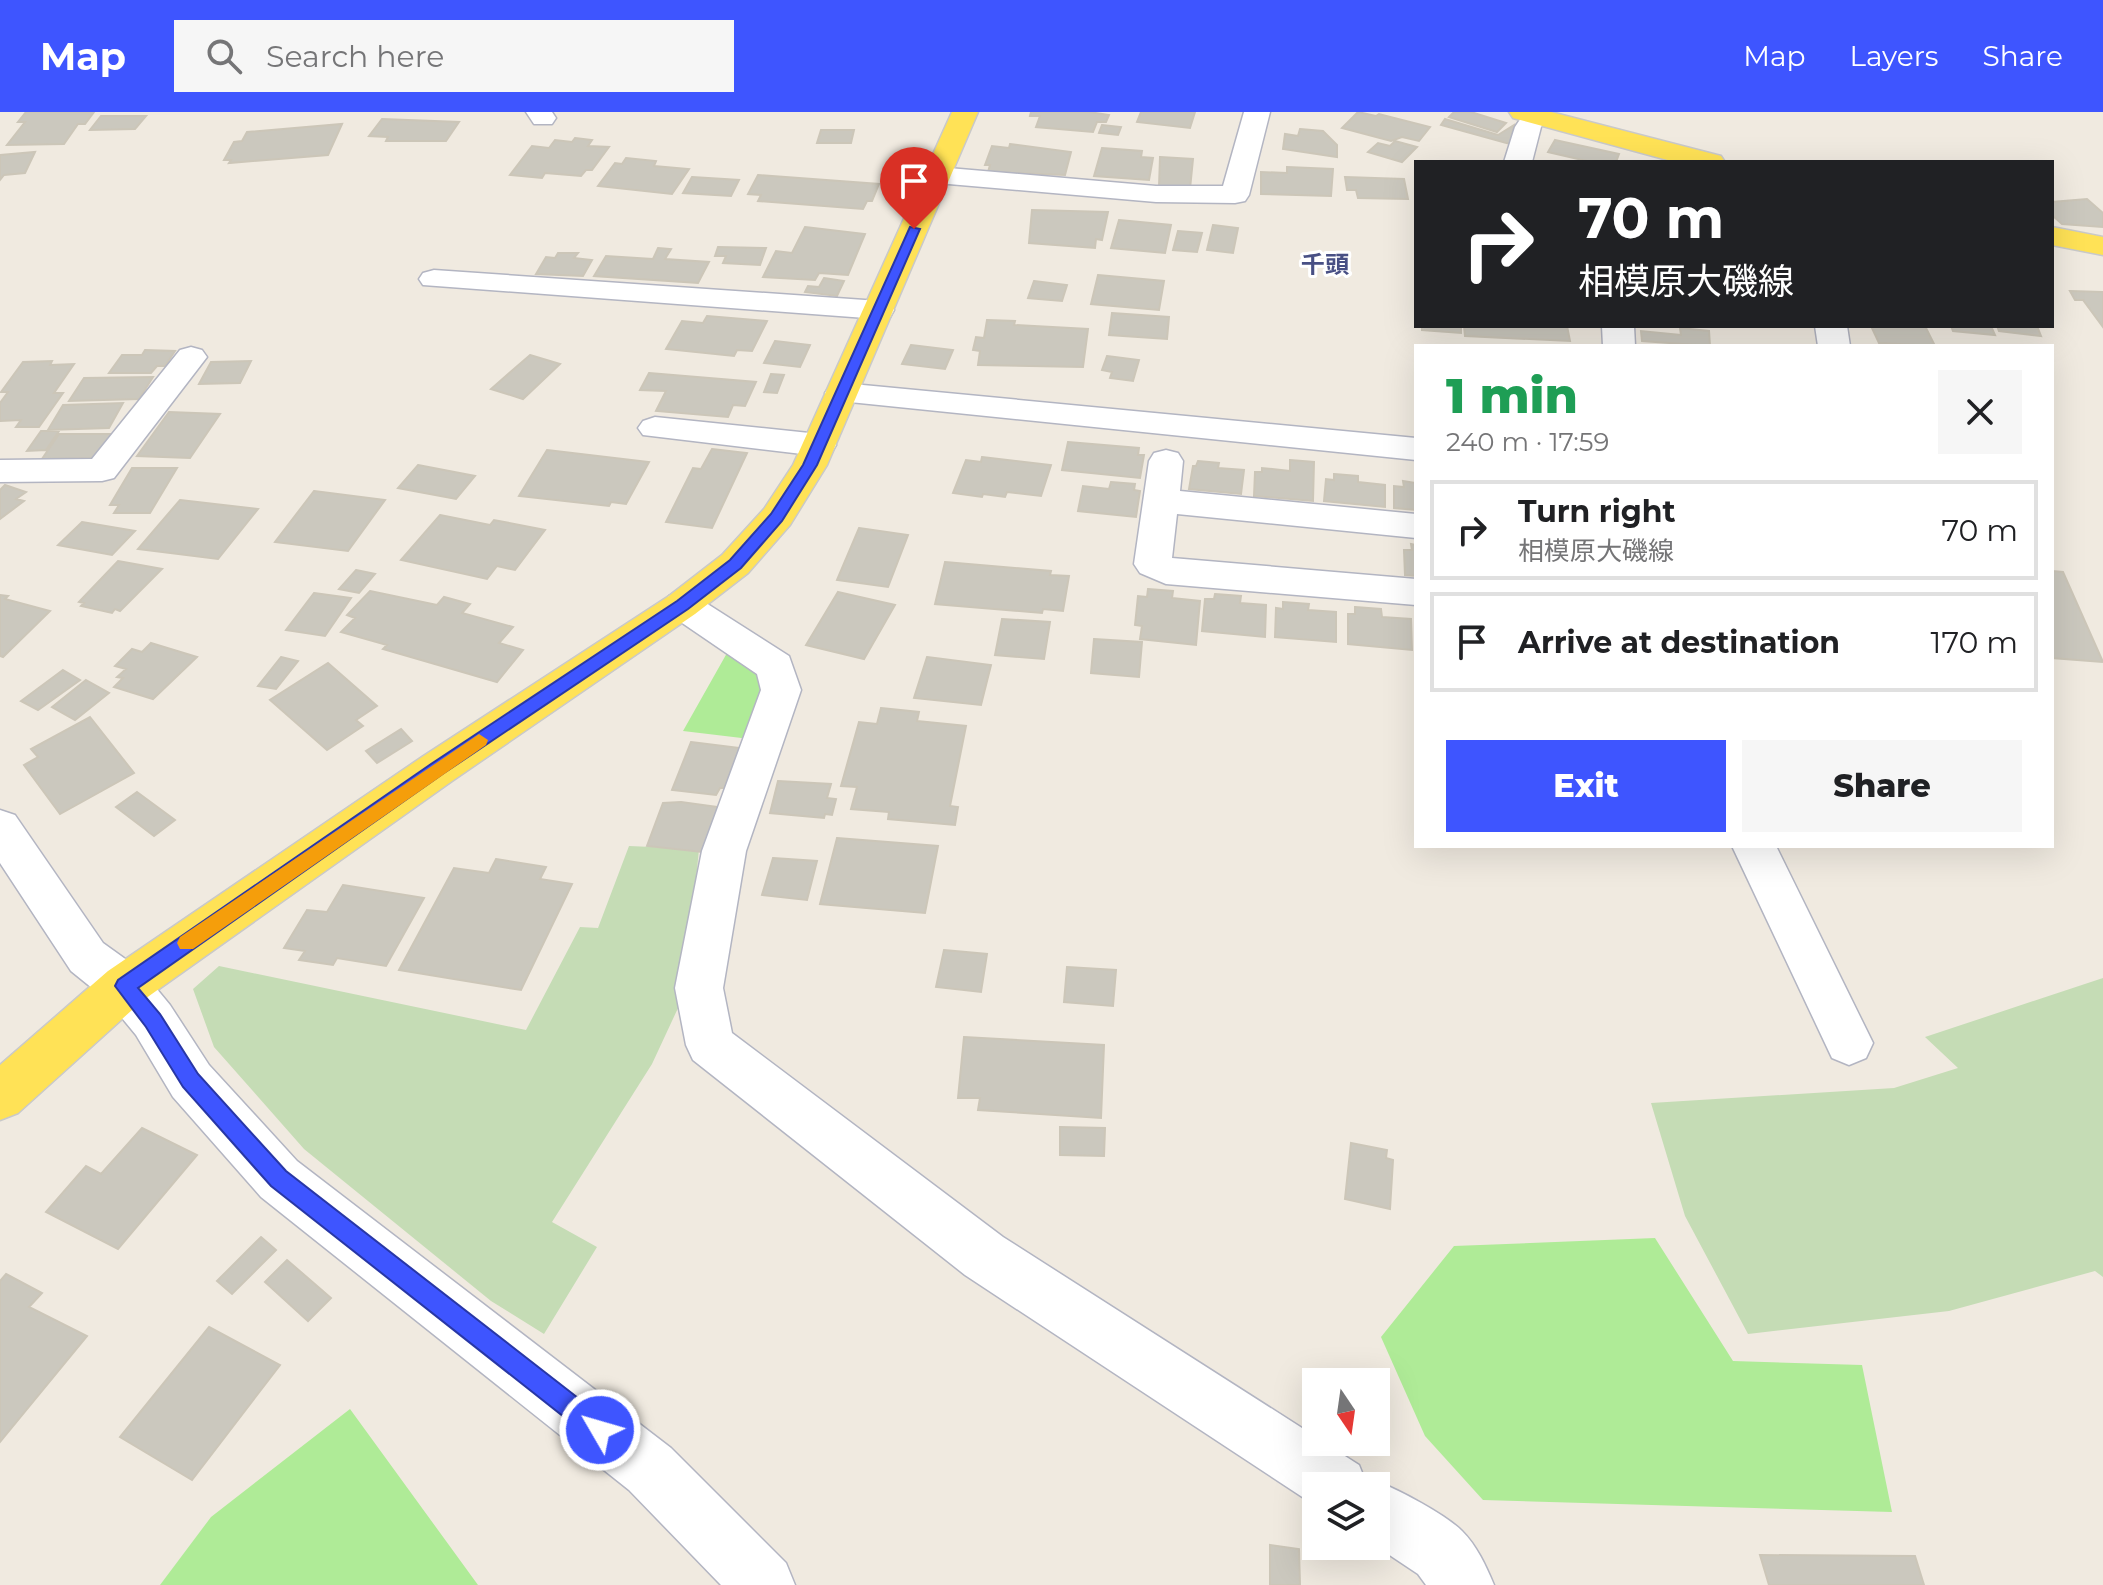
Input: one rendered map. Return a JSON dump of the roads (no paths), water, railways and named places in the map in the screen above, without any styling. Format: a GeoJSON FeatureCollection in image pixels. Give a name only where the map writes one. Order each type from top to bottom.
{"type":"FeatureCollection","features":[{"type":"Feature","properties":{"kind":"main road"},"geometry":{"type":"LineString","coordinates":[[0,1097],[125,986],[424,778],[682,605],[735,564],[777,517],[810,465],[965,112]]}},
{"type":"Feature","properties":{"kind":"main road"},"geometry":{"type":"LineString","coordinates":[[1528,114],[1703,160]]}},
{"type":"Feature","properties":{"kind":"main road"},"geometry":{"type":"LineString","coordinates":[[2054,236],[2103,246]]}},
{"type":"Feature","properties":{"kind":"street"},"geometry":{"type":"LineString","coordinates":[[937,175],[1156,194],[1235,195],[1249,163],[1257,112]]}},
{"type":"Feature","properties":{"kind":"street"},"geometry":{"type":"LineString","coordinates":[[1519,160],[1528,127],[1528,114]]}},
{"type":"Feature","properties":{"kind":"street"},"geometry":{"type":"LineString","coordinates":[[434,279],[879,310]]}},
{"type":"Feature","properties":{"kind":"street"},"geometry":{"type":"LineString","coordinates":[[0,471],[102,470],[191,357]]}},
{"type":"Feature","properties":{"kind":"street"},"geometry":{"type":"LineString","coordinates":[[842,393],[1414,449]]}},
{"type":"Feature","properties":{"kind":"street"},"geometry":{"type":"LineString","coordinates":[[655,428],[819,445]]}},
{"type":"Feature","properties":{"kind":"street"},"geometry":{"type":"LineString","coordinates":[[1166,461],[1153,564],[1166,571],[1414,592]]}},
{"type":"Feature","properties":{"kind":"street"},"geometry":{"type":"LineString","coordinates":[[1160,501],[1414,526]]}},
{"type":"Feature","properties":{"kind":"street"},"geometry":{"type":"LineString","coordinates":[[682,605],[775,666],[781,690],[724,851],[699,988],[710,1045],[984,1256],[1316,1472]]}},
{"type":"Feature","properties":{"kind":"street"},"geometry":{"type":"LineString","coordinates":[[0,827],[87,957],[125,986],[153,1020],[191,1081],[279,1179],[650,1469],[764,1585]]}},
{"type":"Feature","properties":{"kind":"street"},"geometry":{"type":"LineString","coordinates":[[1755,848],[1849,1043]]}},
{"type":"Feature","properties":{"kind":"street"},"geometry":{"type":"LineString","coordinates":[[1390,1520],[1440,1552],[1463,1585]]}},
{"type":"Feature","properties":{"kind":"district","name":"千頭"},"geometry":{"type":"Point","coordinates":[1325,265]}}]}
